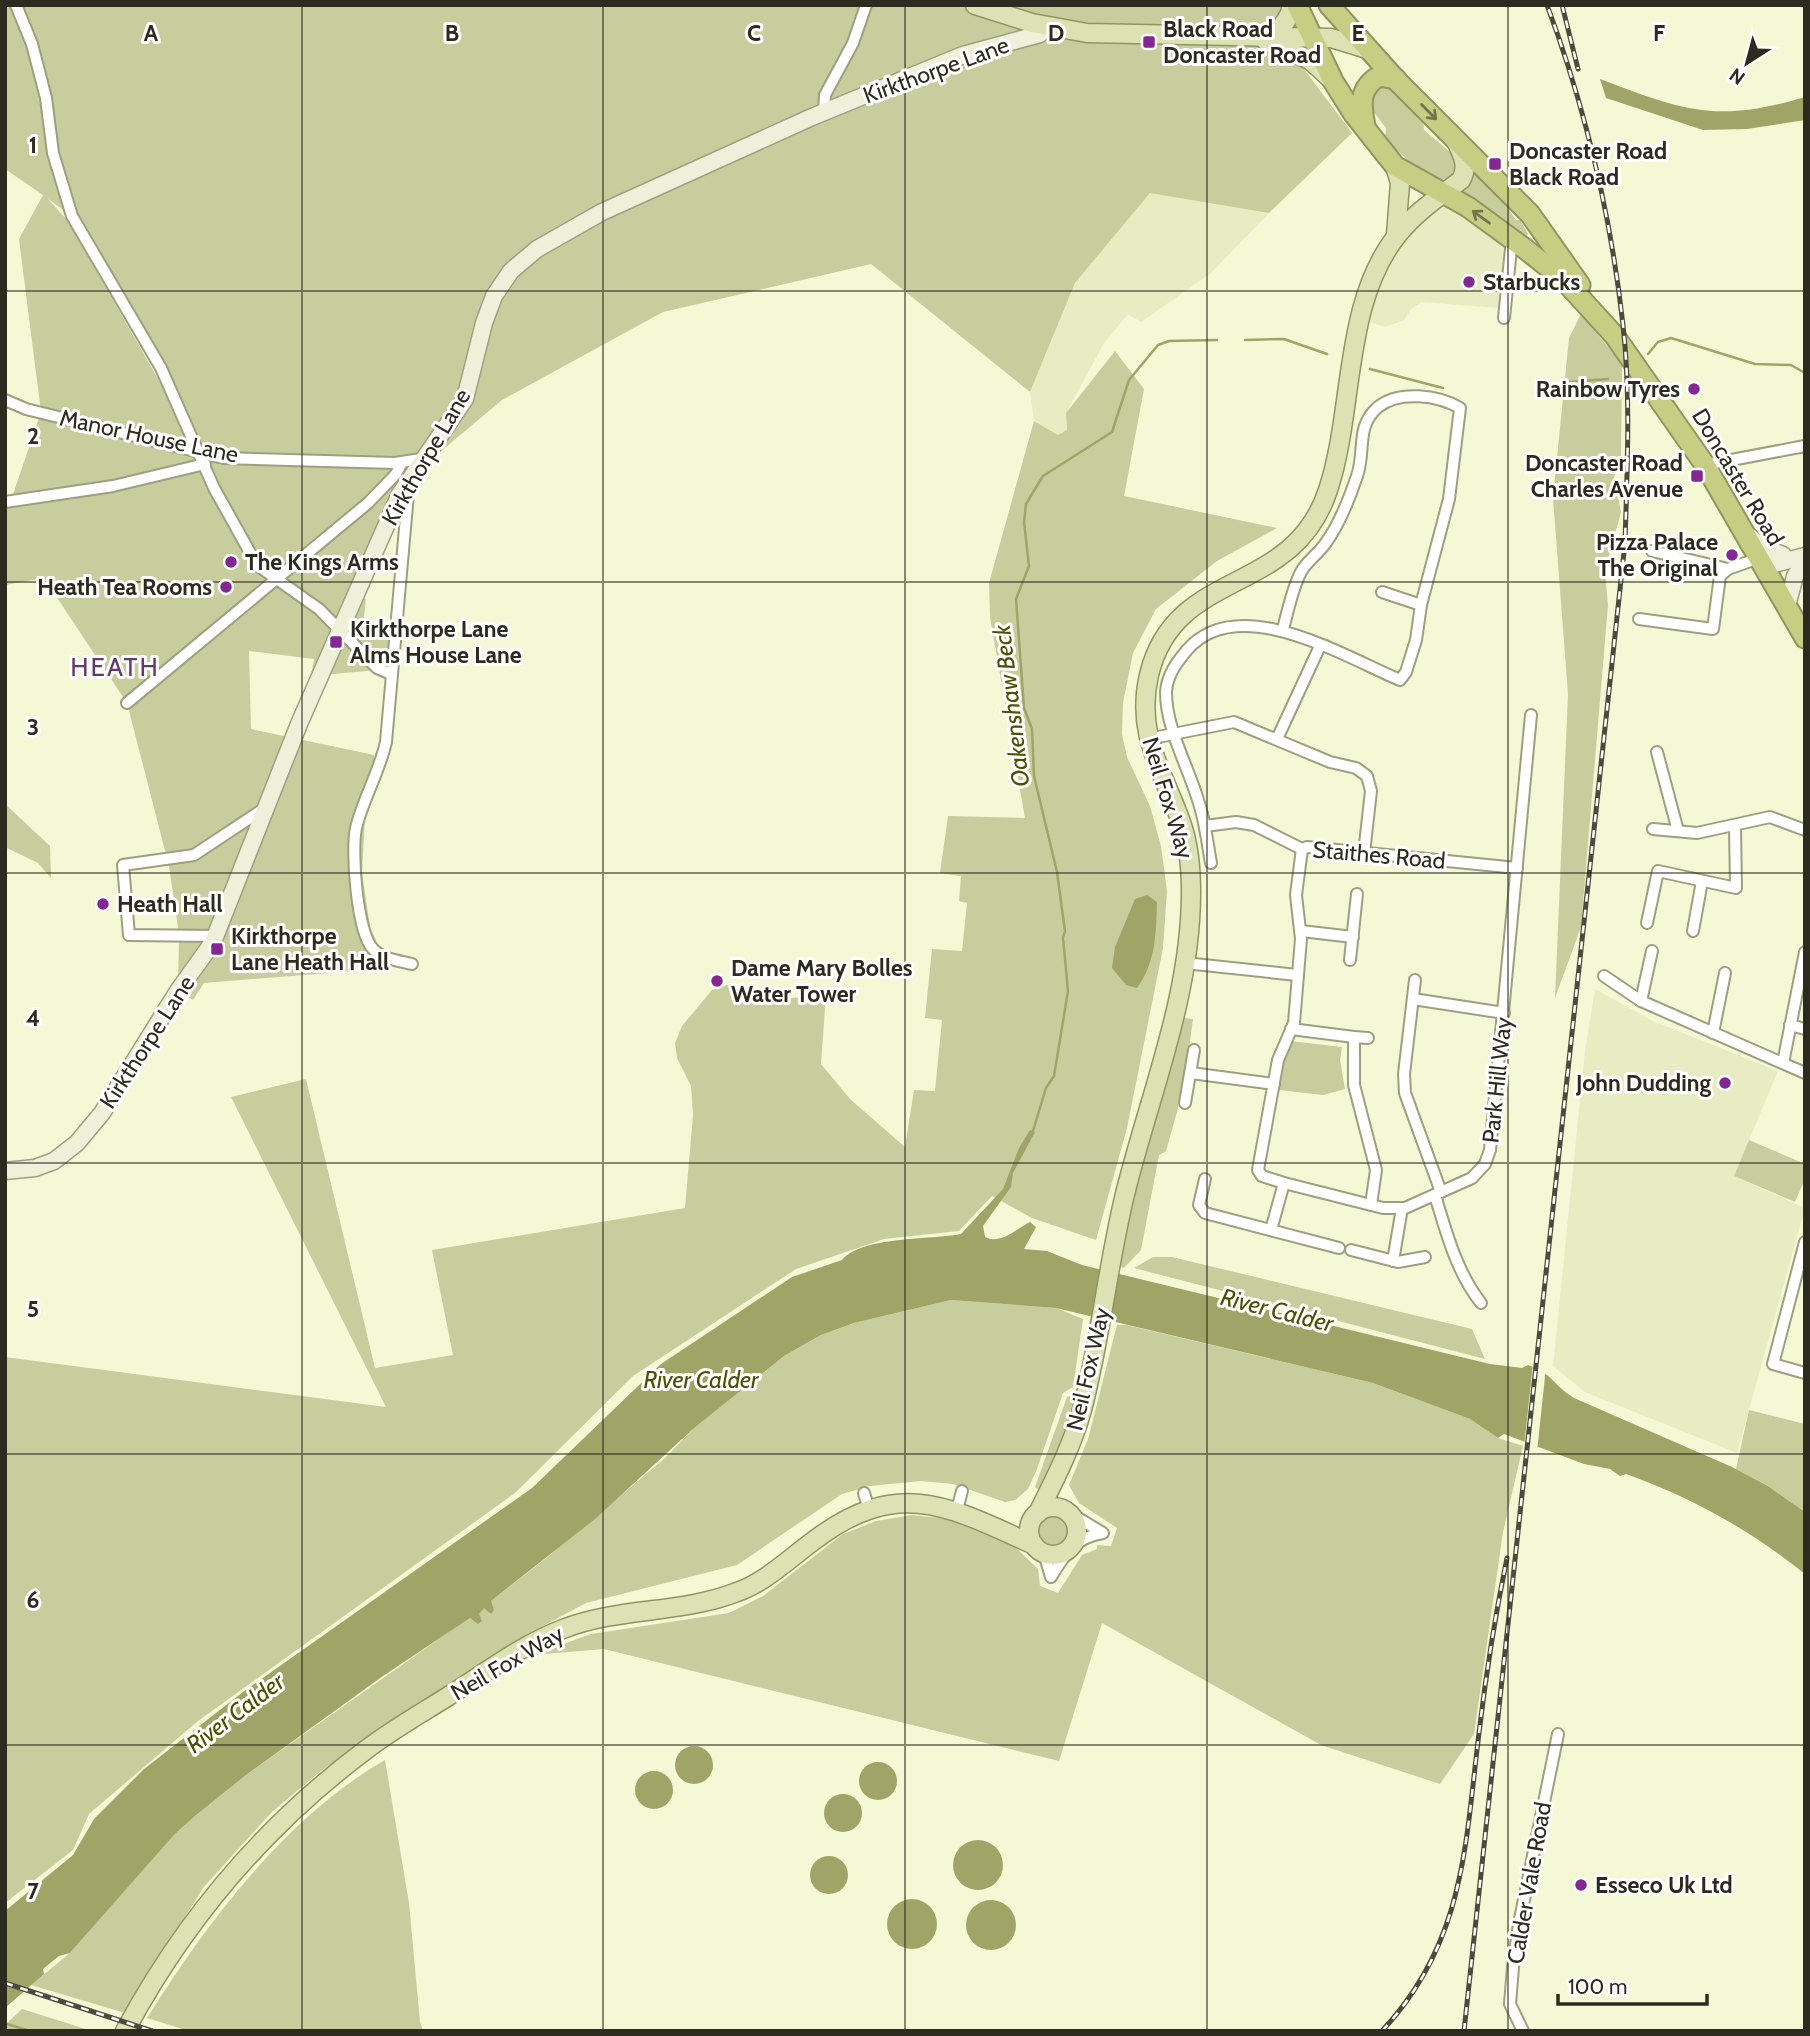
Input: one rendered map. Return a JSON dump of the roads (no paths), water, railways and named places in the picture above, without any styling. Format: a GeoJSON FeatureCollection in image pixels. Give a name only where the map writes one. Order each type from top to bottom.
{"type":"FeatureCollection","features":[{"type":"Feature","properties":{"kind":"highway","name":"Doncaster Road"},"geometry":{"type":"LineString","coordinates":[[1294,5],[1333,81],[1395,166],[1468,207],[1518,243],[1562,278],[1597,313]]}},
{"type":"Feature","properties":{"kind":"highway","name":"Doncaster Road"},"geometry":{"type":"LineString","coordinates":[[1329,5],[1367,49],[1541,227],[1597,313],[1705,465],[1805,638]]}},
{"type":"Feature","properties":{"kind":"highway"},"geometry":{"type":"LineString","coordinates":[[1365,127],[1361,107],[1365,88],[1379,76],[1396,79]]}},
{"type":"Feature","properties":{"kind":"highway"},"geometry":{"type":"LineString","coordinates":[[1506,189],[1531,228],[1533,236],[1518,243]]}},
{"type":"Feature","properties":{"kind":"main road"},"geometry":{"type":"LineString","coordinates":[[975,5],[1046,26],[1087,33],[1311,37],[1348,41],[1367,49]]}},
{"type":"Feature","properties":{"kind":"main road"},"geometry":{"type":"LineString","coordinates":[[1256,37],[1270,34],[1282,26],[1294,5]]}},
{"type":"Feature","properties":{"kind":"main road"},"geometry":{"type":"LineString","coordinates":[[1256,37],[1310,60],[1333,81]]}},
{"type":"Feature","properties":{"kind":"main road","name":"Neil Fox Way"},"geometry":{"type":"LineString","coordinates":[[1035,1518],[1056,1480],[1082,1409],[1117,1232],[1173,1023],[1185,964],[1190,913],[1190,865],[1184,830],[1148,739],[1147,687],[1154,660],[1168,633],[1186,612],[1206,596],[1274,563],[1311,529],[1322,508],[1336,460],[1362,314],[1369,291],[1396,235],[1422,208],[1465,174],[1462,155],[1452,135]]}},
{"type":"Feature","properties":{"kind":"main road","name":"Neil Fox Way"},"geometry":{"type":"LineString","coordinates":[[1395,166],[1400,183],[1396,235]]}},
{"type":"Feature","properties":{"kind":"main road"},"geometry":{"type":"LineString","coordinates":[[1035,1518],[1030,1535],[1039,1549],[1059,1554],[1071,1546],[1077,1532],[1058,1497],[1056,1480]]}},
{"type":"Feature","properties":{"kind":"main road","name":"Neil Fox Way"},"geometry":{"type":"LineString","coordinates":[[125,2031],[183,1933],[245,1857],[310,1794],[370,1746],[541,1639],[612,1615],[711,1601],[740,1591],[852,1515],[866,1501],[913,1503],[957,1510],[1039,1549]]}},
{"type":"Feature","properties":{"kind":"main road"},"geometry":{"type":"LineString","coordinates":[[1003,1530],[1035,1518],[1054,1507],[1066,1512]]}},
{"type":"Feature","properties":{"kind":"street"},"geometry":{"type":"LineString","coordinates":[[16,5],[42,84],[53,153],[72,216],[160,368],[214,488],[257,565],[319,609],[377,668],[391,674]]}},
{"type":"Feature","properties":{"kind":"street","name":"Kirkthorpe Lane"},"geometry":{"type":"LineString","coordinates":[[824,113],[825,95],[853,43],[866,5]]}},
{"type":"Feature","properties":{"kind":"street","name":"Kirkthorpe Lane"},"geometry":{"type":"LineString","coordinates":[[5,1171],[35,1168],[54,1161],[77,1143],[102,1113],[216,936],[341,629],[408,480],[457,414],[467,391],[494,296],[524,258],[602,212],[824,113],[963,55],[1040,34],[1046,26]]}},
{"type":"Feature","properties":{"kind":"street"},"geometry":{"type":"LineString","coordinates":[[1504,318],[1508,269],[1518,243]]}},
{"type":"Feature","properties":{"kind":"street"},"geometry":{"type":"LineString","coordinates":[[1211,863],[1205,826],[1174,733],[1166,689],[1174,665],[1191,645],[1208,633],[1229,625],[1283,629],[1399,680],[1406,672],[1416,640],[1421,605],[1448,499],[1460,408],[1451,402],[1402,395],[1379,406],[1365,421],[1361,430],[1362,459],[1357,478],[1335,527],[1301,571],[1283,629]]}},
{"type":"Feature","properties":{"kind":"street","name":"Manor House Lane"},"geometry":{"type":"LineString","coordinates":[[5,400],[26,409],[223,458],[402,462],[421,459]]}},
{"type":"Feature","properties":{"kind":"street"},"geometry":{"type":"LineString","coordinates":[[1705,465],[1805,446]]}},
{"type":"Feature","properties":{"kind":"street"},"geometry":{"type":"LineString","coordinates":[[127,703],[274,578],[368,503],[396,474],[402,462]]}},
{"type":"Feature","properties":{"kind":"street"},"geometry":{"type":"LineString","coordinates":[[5,502],[113,486],[205,464]]}},
{"type":"Feature","properties":{"kind":"street"},"geometry":{"type":"LineString","coordinates":[[408,480],[410,488],[386,742],[379,773],[356,831],[356,867],[363,932],[370,947],[378,954],[412,964]]}},
{"type":"Feature","properties":{"kind":"street"},"geometry":{"type":"LineString","coordinates":[[1742,529],[1762,547],[1783,555]]}},
{"type":"Feature","properties":{"kind":"street"},"geometry":{"type":"LineString","coordinates":[[1652,551],[1728,569]]}},
{"type":"Feature","properties":{"kind":"street"},"geometry":{"type":"LineString","coordinates":[[1639,619],[1713,629],[1720,576],[1728,569],[1759,558],[1805,555]]}},
{"type":"Feature","properties":{"kind":"street"},"geometry":{"type":"LineString","coordinates":[[1759,558],[1779,565],[1805,555]]}},
{"type":"Feature","properties":{"kind":"street"},"geometry":{"type":"LineString","coordinates":[[1787,606],[1795,576],[1805,563]]}},
{"type":"Feature","properties":{"kind":"street"},"geometry":{"type":"LineString","coordinates":[[1382,592],[1421,605]]}},
{"type":"Feature","properties":{"kind":"street"},"geometry":{"type":"LineString","coordinates":[[1277,739],[1320,646]]}},
{"type":"Feature","properties":{"kind":"street","name":"Park Hill Way"},"geometry":{"type":"LineString","coordinates":[[1302,849],[1296,895],[1301,931],[1291,1029],[1278,1060],[1269,1123],[1257,1166],[1262,1176],[1284,1183],[1371,1205],[1402,1208],[1472,1178],[1485,1164],[1490,1150],[1531,715]]}},
{"type":"Feature","properties":{"kind":"street"},"geometry":{"type":"LineString","coordinates":[[1148,739],[1234,722],[1330,762],[1356,768],[1367,776],[1371,791],[1364,853]]}},
{"type":"Feature","properties":{"kind":"street"},"geometry":{"type":"LineString","coordinates":[[1657,752],[1678,831]]}},
{"type":"Feature","properties":{"kind":"street"},"geometry":{"type":"LineString","coordinates":[[216,936],[129,935],[123,865],[194,855],[267,807]]}},
{"type":"Feature","properties":{"kind":"street"},"geometry":{"type":"LineString","coordinates":[[1653,829],[1697,833],[1770,817],[1805,830]]}},
{"type":"Feature","properties":{"kind":"street","name":"Staithes Road"},"geometry":{"type":"LineString","coordinates":[[1205,826],[1236,822],[1254,825],[1302,849],[1307,846],[1517,868]]}},
{"type":"Feature","properties":{"kind":"street"},"geometry":{"type":"LineString","coordinates":[[1647,923],[1658,871],[1736,888],[1735,826]]}},
{"type":"Feature","properties":{"kind":"street"},"geometry":{"type":"LineString","coordinates":[[1693,931],[1702,881]]}},
{"type":"Feature","properties":{"kind":"street"},"geometry":{"type":"LineString","coordinates":[[1350,960],[1357,894]]}},
{"type":"Feature","properties":{"kind":"street"},"geometry":{"type":"LineString","coordinates":[[1301,931],[1353,937]]}},
{"type":"Feature","properties":{"kind":"street"},"geometry":{"type":"LineString","coordinates":[[1641,1001],[1653,951]]}},
{"type":"Feature","properties":{"kind":"street"},"geometry":{"type":"LineString","coordinates":[[1783,1063],[1805,952]]}},
{"type":"Feature","properties":{"kind":"street"},"geometry":{"type":"LineString","coordinates":[[1185,964],[1297,975]]}},
{"type":"Feature","properties":{"kind":"street"},"geometry":{"type":"LineString","coordinates":[[1713,1033],[1725,973]]}},
{"type":"Feature","properties":{"kind":"street"},"geometry":{"type":"LineString","coordinates":[[1604,976],[1641,1001],[1805,1073]]}},
{"type":"Feature","properties":{"kind":"street"},"geometry":{"type":"LineString","coordinates":[[1415,980],[1404,1074],[1405,1093],[1457,1260],[1481,1303]]}},
{"type":"Feature","properties":{"kind":"street"},"geometry":{"type":"LineString","coordinates":[[1413,999],[1504,1013]]}},
{"type":"Feature","properties":{"kind":"street"},"geometry":{"type":"LineString","coordinates":[[1790,1025],[1805,1029]]}},
{"type":"Feature","properties":{"kind":"street"},"geometry":{"type":"LineString","coordinates":[[1291,1029],[1368,1038]]}},
{"type":"Feature","properties":{"kind":"street"},"geometry":{"type":"LineString","coordinates":[[1354,1037],[1355,1092],[1376,1170],[1371,1205]]}},
{"type":"Feature","properties":{"kind":"street"},"geometry":{"type":"LineString","coordinates":[[1185,1102],[1194,1050]]}},
{"type":"Feature","properties":{"kind":"street"},"geometry":{"type":"LineString","coordinates":[[1191,1073],[1274,1084]]}},
{"type":"Feature","properties":{"kind":"street"},"geometry":{"type":"LineString","coordinates":[[1205,1179],[1199,1205],[1205,1213],[1393,1261],[1409,1262],[1425,1257]]}},
{"type":"Feature","properties":{"kind":"street"},"geometry":{"type":"LineString","coordinates":[[1271,1230],[1284,1183]]}},
{"type":"Feature","properties":{"kind":"street"},"geometry":{"type":"LineString","coordinates":[[1393,1261],[1402,1208]]}},
{"type":"Feature","properties":{"kind":"street"},"geometry":{"type":"LineString","coordinates":[[1805,1242],[1773,1364],[1805,1373]]}},
{"type":"Feature","properties":{"kind":"street"},"geometry":{"type":"LineString","coordinates":[[957,1510],[962,1491]]}},
{"type":"Feature","properties":{"kind":"street"},"geometry":{"type":"LineString","coordinates":[[1039,1549],[1050,1582],[1071,1546],[1087,1537],[1107,1535],[1066,1512]]}},
{"type":"Feature","properties":{"kind":"street","name":"Calder Vale Road"},"geometry":{"type":"LineString","coordinates":[[1523,2031],[1510,2004],[1513,1968],[1519,1924],[1558,1734]]}},
{"type":"Feature","properties":{"kind":"water"},"geometry":{"type":"Polygon","coordinates":[[[1600,79],[1654,99],[1700,110],[1747,110],[1805,97],[1805,120],[1747,129],[1703,130],[1606,98],[1600,79]]]}},
{"type":"Feature","properties":{"kind":"water"},"geometry":{"type":"Polygon","coordinates":[[[1147,895],[1157,902],[1155,936],[1148,968],[1137,988],[1126,985],[1112,968],[1115,947],[1135,899],[1147,895]]]}},
{"type":"Feature","properties":{"kind":"water","name":"River Calder"},"geometry":{"type":"Polygon","coordinates":[[[1030,1130],[1035,1132],[1013,1173],[1011,1187],[983,1226],[985,1237],[1002,1238],[1030,1222],[1036,1227],[1024,1249],[1047,1251],[1082,1265],[1490,1364],[1522,1368],[1528,1365],[1536,1368],[1574,1398],[1732,1467],[1768,1486],[1805,1512],[1805,1574],[1742,1529],[1651,1483],[1626,1474],[1620,1476],[1610,1469],[1584,1464],[1504,1434],[1498,1438],[1470,1419],[1373,1383],[1056,1308],[951,1300],[854,1323],[821,1335],[784,1356],[693,1429],[595,1519],[491,1601],[494,1610],[491,1614],[484,1608],[479,1614],[482,1621],[478,1624],[470,1618],[383,1676],[246,1775],[195,1816],[174,1835],[70,1953],[59,1956],[43,1969],[44,1974],[5,2008],[5,1911],[73,1855],[94,1819],[144,1769],[243,1692],[532,1488],[661,1364],[792,1277],[842,1260],[865,1247],[898,1240],[961,1234],[1003,1189],[1019,1148],[1030,1130]]]}},
{"type":"Feature","properties":{"kind":"water"},"geometry":{"type":"Polygon","coordinates":[[[694,1746],[707,1752],[713,1765],[707,1778],[694,1784],[681,1778],[675,1765],[681,1752],[694,1746]]]}},
{"type":"Feature","properties":{"kind":"water"},"geometry":{"type":"Polygon","coordinates":[[[878,1762],[891,1768],[897,1781],[891,1794],[878,1800],[865,1794],[859,1781],[865,1768],[878,1762]]]}},
{"type":"Feature","properties":{"kind":"water"},"geometry":{"type":"Polygon","coordinates":[[[654,1771],[667,1777],[673,1790],[667,1803],[654,1809],[641,1803],[635,1790],[641,1777],[654,1771]]]}},
{"type":"Feature","properties":{"kind":"water"},"geometry":{"type":"Polygon","coordinates":[[[843,1794],[856,1800],[862,1813],[856,1826],[843,1832],[830,1826],[824,1813],[830,1800],[843,1794]]]}},
{"type":"Feature","properties":{"kind":"water"},"geometry":{"type":"Polygon","coordinates":[[[978,1840],[995,1848],[1003,1865],[995,1882],[978,1890],[961,1882],[953,1865],[961,1848],[978,1840]]]}},
{"type":"Feature","properties":{"kind":"water"},"geometry":{"type":"Polygon","coordinates":[[[829,1856],[842,1862],[848,1875],[842,1888],[829,1894],[816,1888],[810,1875],[816,1862],[829,1856]]]}},
{"type":"Feature","properties":{"kind":"water"},"geometry":{"type":"Polygon","coordinates":[[[912,1899],[929,1907],[937,1924],[929,1941],[912,1949],[895,1941],[887,1924],[895,1907],[912,1899]]]}},
{"type":"Feature","properties":{"kind":"water"},"geometry":{"type":"Polygon","coordinates":[[[991,1900],[1008,1908],[1016,1925],[1008,1942],[991,1950],[974,1942],[966,1925],[974,1908],[991,1900]]]}},
{"type":"Feature","properties":{"kind":"waterway","name":"Oakenshaw Beck"},"geometry":{"type":"LineString","coordinates":[[1648,354],[1658,342],[1671,338],[1755,364],[1791,365],[1805,373]]}},
{"type":"Feature","properties":{"kind":"waterway","name":"Oakenshaw Beck"},"geometry":{"type":"LineString","coordinates":[[1245,340],[1284,339],[1327,354]]}},
{"type":"Feature","properties":{"kind":"waterway","name":"Oakenshaw Beck"},"geometry":{"type":"LineString","coordinates":[[1033,1131],[1046,1088],[1054,1076],[1068,991],[1063,938],[1065,931],[1057,872],[1034,776],[1032,729],[1024,708],[1016,599],[1029,566],[1024,522],[1026,504],[1043,476],[1112,432],[1129,380],[1158,345],[1169,341],[1217,340]]}},
{"type":"Feature","properties":{"kind":"waterway","name":"Oakenshaw Beck"},"geometry":{"type":"LineString","coordinates":[[1370,369],[1443,388]]}},
{"type":"Feature","properties":{"kind":"waterway","name":"Oakenshaw Beck"},"geometry":{"type":"LineString","coordinates":[[1570,382],[1608,379]]}},
{"type":"Feature","properties":{"kind":"waterway"},"geometry":{"type":"LineString","coordinates":[[7,2024],[30,2031]]}},
{"type":"Feature","properties":{"kind":"railway"},"geometry":{"type":"LineString","coordinates":[[1464,2031],[1625,543],[1627,379],[1618,284],[1604,203],[1585,123],[1547,5]]}},
{"type":"Feature","properties":{"kind":"railway"},"geometry":{"type":"LineString","coordinates":[[1562,5],[1578,69]]}},
{"type":"Feature","properties":{"kind":"railway"},"geometry":{"type":"LineString","coordinates":[[1382,2031],[1409,1997],[1430,1963],[1456,1891],[1470,1815],[1488,1667],[1507,1558]]}},
{"type":"Feature","properties":{"kind":"railway"},"geometry":{"type":"LineString","coordinates":[[5,1983],[152,2031]]}},
{"type":"Feature","properties":{"kind":"place","name":"Black Road Doncaster Road"},"geometry":{"type":"Point","coordinates":[1149,42]}},
{"type":"Feature","properties":{"kind":"place","name":"Doncaster Road Black Road"},"geometry":{"type":"Point","coordinates":[1495,164]}},
{"type":"Feature","properties":{"kind":"place","name":"Starbucks"},"geometry":{"type":"Point","coordinates":[1469,282]}},
{"type":"Feature","properties":{"kind":"place","name":"Rainbow Tyres"},"geometry":{"type":"Point","coordinates":[1694,389]}},
{"type":"Feature","properties":{"kind":"place","name":"Doncaster Road Charles Avenue"},"geometry":{"type":"Point","coordinates":[1697,476]}},
{"type":"Feature","properties":{"kind":"place","name":"Pizza Palace The Original"},"geometry":{"type":"Point","coordinates":[1732,555]}},
{"type":"Feature","properties":{"kind":"place","name":"The Kings Arms"},"geometry":{"type":"Point","coordinates":[231,562]}},
{"type":"Feature","properties":{"kind":"place","name":"Heath Tea Rooms"},"geometry":{"type":"Point","coordinates":[226,587]}},
{"type":"Feature","properties":{"kind":"place","name":"Kirkthorpe Lane Alms House Lane"},"geometry":{"type":"Point","coordinates":[336,642]}},
{"type":"Feature","properties":{"kind":"place","name":"Heath Hall"},"geometry":{"type":"Point","coordinates":[103,904]}},
{"type":"Feature","properties":{"kind":"place","name":"Kirkthorpe Lane Heath Hall"},"geometry":{"type":"Point","coordinates":[217,949]}},
{"type":"Feature","properties":{"kind":"place","name":"Dame Mary Bolles Water Tower"},"geometry":{"type":"Point","coordinates":[717,981]}},
{"type":"Feature","properties":{"kind":"place","name":"John Dudding"},"geometry":{"type":"Point","coordinates":[1725,1083]}},
{"type":"Feature","properties":{"kind":"place","name":"Esseco Uk Ltd"},"geometry":{"type":"Point","coordinates":[1581,1885]}},
{"type":"Feature","properties":{"kind":"district","name":"HEATH"},"geometry":{"type":"Point","coordinates":[115,667]}}]}
